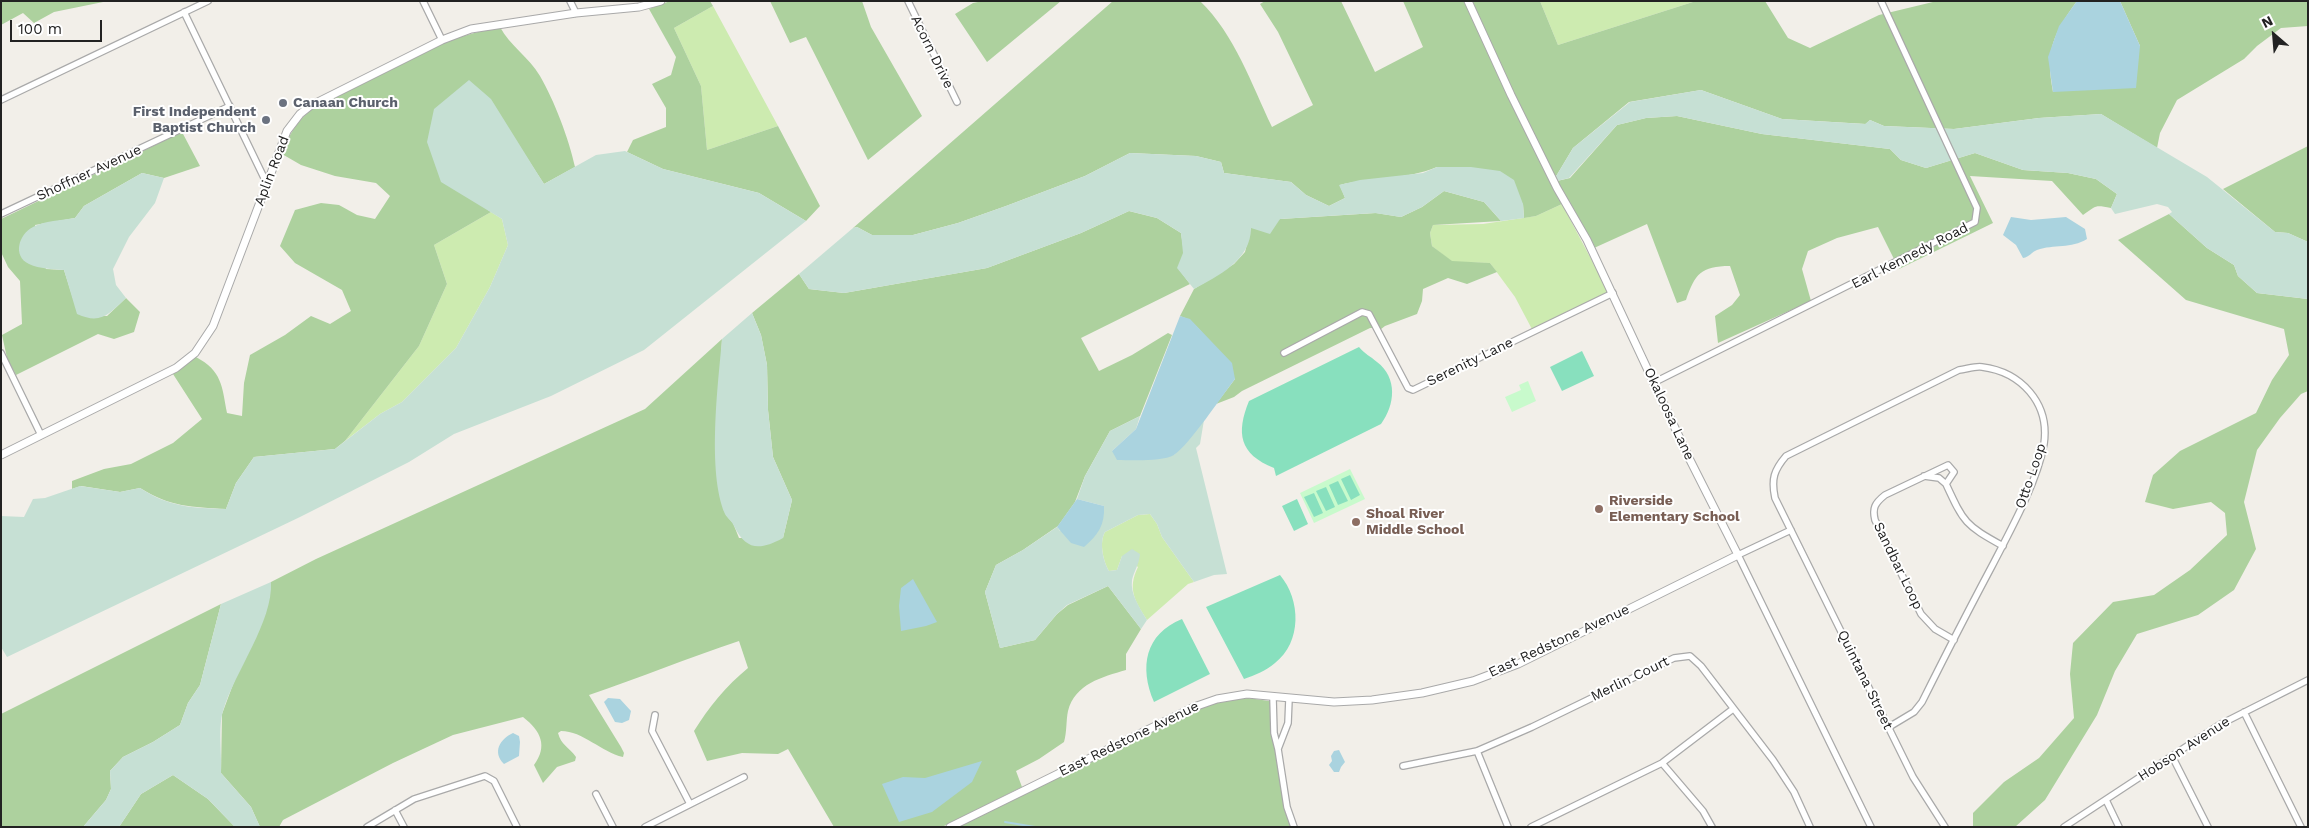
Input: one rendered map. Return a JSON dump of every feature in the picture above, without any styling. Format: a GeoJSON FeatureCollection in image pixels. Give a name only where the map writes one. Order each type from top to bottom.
{"type":"FeatureCollection","features":[{"type":"Feature","properties":{"kind":"street"},"geometry":{"type":"LineString","coordinates":[[1,100],[208,1]]}},
{"type":"Feature","properties":{"kind":"street"},"geometry":{"type":"LineString","coordinates":[[423,1],[442,40]]}},
{"type":"Feature","properties":{"kind":"street"},"geometry":{"type":"LineString","coordinates":[[570,1],[576,13]]}},
{"type":"Feature","properties":{"kind":"street","name":"Aplin Road"},"geometry":{"type":"LineString","coordinates":[[1,455],[176,368],[195,353],[213,326],[287,131],[303,110],[331,94],[442,40],[484,26],[576,13],[639,7],[661,1]]}},
{"type":"Feature","properties":{"kind":"street","name":"Acorn Drive"},"geometry":{"type":"LineString","coordinates":[[908,1],[957,102]]}},
{"type":"Feature","properties":{"kind":"street","name":"Okaloosa Lane"},"geometry":{"type":"LineString","coordinates":[[1468,1],[1510,96],[1613,293],[1653,383],[1871,827]]}},
{"type":"Feature","properties":{"kind":"street","name":"Earl Kennedy Road"},"geometry":{"type":"LineString","coordinates":[[1653,383],[1975,222],[1976,208],[1881,1]]}},
{"type":"Feature","properties":{"kind":"street"},"geometry":{"type":"LineString","coordinates":[[184,12],[267,184]]}},
{"type":"Feature","properties":{"kind":"street","name":"Shoffner Avenue"},"geometry":{"type":"LineString","coordinates":[[1,214],[230,106]]}},
{"type":"Feature","properties":{"kind":"street","name":"Serenity Lane"},"geometry":{"type":"LineString","coordinates":[[1284,353],[1362,312],[1369,314],[1408,388],[1413,390],[1613,293]]}},
{"type":"Feature","properties":{"kind":"street"},"geometry":{"type":"LineString","coordinates":[[1,353],[41,435]]}},
{"type":"Feature","properties":{"kind":"street","name":"Otto Loop"},"geometry":{"type":"LineString","coordinates":[[1791,530],[1775,498],[1772,485],[1773,475],[1778,465],[1786,456],[1959,370],[1980,367],[1999,371],[2014,377],[2028,390],[2039,405],[2043,418],[2044,444],[2028,494],[1922,702],[1914,712],[1889,727]]}},
{"type":"Feature","properties":{"kind":"street","name":"Sandbar Loop"},"geometry":{"type":"LineString","coordinates":[[1954,640],[1935,629],[1921,614],[1875,520],[1873,511],[1876,502],[1885,495],[1948,465],[1954,472],[1946,484],[1961,516],[1969,526],[2002,546]]}},
{"type":"Feature","properties":{"kind":"street"},"geometry":{"type":"LineString","coordinates":[[1923,476],[1939,478],[1946,484]]}},
{"type":"Feature","properties":{"kind":"street"},"geometry":{"type":"LineString","coordinates":[[1738,555],[1791,530]]}},
{"type":"Feature","properties":{"kind":"street","name":"Quintana Street"},"geometry":{"type":"LineString","coordinates":[[1791,530],[1913,777],[1945,827]]}},
{"type":"Feature","properties":{"kind":"street","name":"East Redstone Avenue"},"geometry":{"type":"LineString","coordinates":[[950,827],[1194,706],[1217,699],[1247,694],[1273,698],[1334,702],[1372,700],[1422,693],[1473,681],[1518,664],[1738,555]]}},
{"type":"Feature","properties":{"kind":"street","name":"Merlin Court"},"geometry":{"type":"LineString","coordinates":[[1403,766],[1446,759],[1477,751],[1532,727],[1674,658],[1690,656],[1701,666],[1732,709],[1773,760],[1794,792],[1810,827]]}},
{"type":"Feature","properties":{"kind":"street","name":"Hobson Avenue"},"geometry":{"type":"LineString","coordinates":[[2064,827],[2219,725],[2308,680]]}},
{"type":"Feature","properties":{"kind":"street"},"geometry":{"type":"LineString","coordinates":[[1273,698],[1274,733],[1287,807],[1294,827]]}},
{"type":"Feature","properties":{"kind":"street"},"geometry":{"type":"LineString","coordinates":[[1278,749],[1288,723],[1289,699]]}},
{"type":"Feature","properties":{"kind":"street"},"geometry":{"type":"LineString","coordinates":[[1531,827],[1662,763],[1732,709]]}},
{"type":"Feature","properties":{"kind":"street"},"geometry":{"type":"LineString","coordinates":[[2244,712],[2300,827]]}},
{"type":"Feature","properties":{"kind":"street"},"geometry":{"type":"LineString","coordinates":[[655,715],[652,731],[690,804]]}},
{"type":"Feature","properties":{"kind":"street"},"geometry":{"type":"LineString","coordinates":[[1477,751],[1508,827]]}},
{"type":"Feature","properties":{"kind":"street"},"geometry":{"type":"LineString","coordinates":[[2172,756],[2208,827]]}},
{"type":"Feature","properties":{"kind":"street"},"geometry":{"type":"LineString","coordinates":[[1662,763],[1703,811],[1712,827]]}},
{"type":"Feature","properties":{"kind":"street"},"geometry":{"type":"LineString","coordinates":[[367,827],[414,799],[485,776],[494,781],[516,827]]}},
{"type":"Feature","properties":{"kind":"street"},"geometry":{"type":"LineString","coordinates":[[645,827],[744,777]]}},
{"type":"Feature","properties":{"kind":"street"},"geometry":{"type":"LineString","coordinates":[[596,794],[613,827]]}},
{"type":"Feature","properties":{"kind":"street"},"geometry":{"type":"LineString","coordinates":[[2106,800],[2119,827]]}},
{"type":"Feature","properties":{"kind":"street"},"geometry":{"type":"LineString","coordinates":[[395,810],[404,827]]}},
{"type":"Feature","properties":{"kind":"green space"},"geometry":{"type":"Polygon","coordinates":[[[1,1],[108,1],[54,12],[34,23],[23,13],[1,25],[1,1]]]}},
{"type":"Feature","properties":{"kind":"green space"},"geometry":{"type":"Polygon","coordinates":[[[670,1],[710,1],[713,6],[674,28],[701,86],[707,150],[778,126],[820,206],[806,221],[759,193],[663,169],[627,152],[633,140],[666,127],[666,108],[652,84],[671,75],[676,57],[649,9],[670,1]]]}},
{"type":"Feature","properties":{"kind":"green space"},"geometry":{"type":"Polygon","coordinates":[[[770,1],[862,1],[871,27],[922,116],[868,160],[806,37],[790,43],[770,1]]]}},
{"type":"Feature","properties":{"kind":"green space"},"geometry":{"type":"Polygon","coordinates":[[[983,1],[1061,1],[987,62],[955,14],[973,3],[983,1]]]}},
{"type":"Feature","properties":{"kind":"green space"},"geometry":{"type":"Polygon","coordinates":[[[1113,1],[1200,1],[1212,14],[1233,44],[1272,127],[1313,105],[1278,32],[1260,4],[1265,1],[1341,1],[1375,72],[1423,47],[1403,1],[1465,1],[1508,97],[1562,204],[1536,216],[1524,218],[1523,204],[1437,167],[1413,174],[1340,185],[1345,198],[1329,206],[1306,195],[1291,182],[1224,173],[1221,162],[1196,156],[1130,153],[1085,176],[958,223],[913,235],[872,235],[857,227],[853,228],[1113,1]]]}},
{"type":"Feature","properties":{"kind":"green space"},"geometry":{"type":"Polygon","coordinates":[[[1472,1],[1540,1],[1558,45],[1696,1],[1765,1],[1788,38],[1810,48],[1879,15],[1937,1],[2077,1],[2062,23],[2053,44],[2050,65],[2053,92],[2140,46],[2120,1],[2308,1],[2308,26],[2281,28],[2257,46],[2244,59],[2177,100],[2160,133],[2157,148],[2101,114],[2039,118],[1954,129],[1884,126],[1870,120],[1866,124],[1782,119],[1701,90],[1629,102],[1573,148],[1555,178],[1513,94],[1472,1]]]}},
{"type":"Feature","properties":{"kind":"green space"},"geometry":{"type":"Polygon","coordinates":[[[1540,1],[1696,1],[1558,45],[1540,1]]]}},
{"type":"Feature","properties":{"kind":"green space"},"geometry":{"type":"Polygon","coordinates":[[[713,6],[778,126],[707,150],[701,86],[674,28],[713,6]]]}},
{"type":"Feature","properties":{"kind":"green space"},"geometry":{"type":"Polygon","coordinates":[[[500,27],[540,76],[556,108],[575,167],[544,184],[519,146],[481,205],[491,212],[434,245],[447,284],[419,346],[345,441],[335,449],[254,457],[236,483],[226,509],[182,505],[161,499],[140,488],[120,492],[81,486],[72,489],[72,481],[104,469],[131,464],[173,443],[202,419],[173,374],[196,357],[205,362],[216,374],[222,387],[227,413],[242,416],[244,383],[250,355],[285,335],[311,316],[330,324],[351,311],[342,290],[295,263],[280,246],[295,210],[321,203],[339,205],[357,215],[375,219],[390,196],[376,183],[335,176],[301,165],[282,154],[290,135],[297,124],[312,109],[380,73],[452,40],[500,27]]]}},
{"type":"Feature","properties":{"kind":"green space"},"geometry":{"type":"Polygon","coordinates":[[[469,80],[491,99],[544,184],[596,155],[625,151],[663,169],[759,193],[806,221],[644,350],[551,396],[454,434],[409,462],[300,517],[7,657],[1,647],[1,516],[24,517],[33,499],[45,498],[80,486],[120,492],[140,488],[171,503],[202,508],[226,509],[236,483],[254,457],[335,449],[380,414],[402,402],[456,348],[490,287],[508,245],[502,219],[441,182],[427,142],[434,109],[469,80]]]}},
{"type":"Feature","properties":{"kind":"green space"},"geometry":{"type":"Polygon","coordinates":[[[1701,90],[1782,119],[1865,124],[1870,120],[1884,126],[1954,129],[2039,118],[2101,114],[2207,177],[2275,232],[2288,233],[2308,242],[2308,299],[2257,293],[2238,276],[2234,265],[2207,248],[2169,214],[2172,212],[2168,207],[2157,204],[2115,214],[2111,208],[2117,194],[2096,179],[2068,173],[2023,170],[1975,153],[1926,168],[1901,160],[1890,149],[1762,134],[1677,116],[1646,118],[1617,125],[1569,178],[1557,181],[1555,178],[1573,148],[1630,102],[1701,90]]]}},
{"type":"Feature","properties":{"kind":"green space"},"geometry":{"type":"Polygon","coordinates":[[[1677,116],[1762,134],[1890,149],[1901,160],[1926,168],[1975,153],[2023,170],[2068,173],[2096,179],[2117,194],[2111,208],[2096,207],[2083,215],[2052,181],[1970,176],[1993,223],[1899,269],[1878,227],[1837,238],[1808,251],[1802,269],[1811,301],[1718,343],[1715,316],[1732,305],[1740,295],[1730,266],[1720,266],[1700,273],[1686,300],[1677,303],[1647,224],[1594,248],[1557,181],[1570,178],[1617,125],[1646,118],[1677,116]]]}},
{"type":"Feature","properties":{"kind":"green space"},"geometry":{"type":"Polygon","coordinates":[[[182,132],[200,166],[164,178],[142,173],[84,206],[75,218],[35,225],[46,269],[64,270],[78,314],[107,316],[126,298],[140,312],[134,332],[114,339],[98,334],[16,375],[7,358],[2,335],[22,324],[20,281],[8,267],[1,252],[1,219],[182,132]]]}},
{"type":"Feature","properties":{"kind":"green space"},"geometry":{"type":"Polygon","coordinates":[[[2308,146],[2308,242],[2288,233],[2275,232],[2223,189],[2308,146]]]}},
{"type":"Feature","properties":{"kind":"green space"},"geometry":{"type":"Polygon","coordinates":[[[1130,153],[1196,156],[1221,162],[1224,173],[1291,182],[1306,195],[1329,206],[1345,198],[1339,185],[1360,180],[1423,173],[1437,167],[1471,167],[1500,171],[1514,180],[1523,204],[1524,218],[1501,221],[1484,202],[1444,191],[1422,207],[1401,217],[1375,213],[1280,219],[1270,234],[1251,228],[1250,239],[1245,249],[1232,266],[1194,289],[1177,268],[1183,253],[1181,233],[1157,218],[1129,211],[1081,233],[987,268],[844,293],[809,289],[799,274],[853,228],[857,227],[872,235],[913,235],[958,223],[1085,176],[1130,153]]]}},
{"type":"Feature","properties":{"kind":"green space"},"geometry":{"type":"Polygon","coordinates":[[[142,173],[164,178],[155,203],[129,237],[113,269],[116,285],[126,298],[109,313],[99,318],[85,317],[77,314],[64,270],[37,267],[29,264],[20,256],[19,245],[21,240],[28,230],[37,225],[75,218],[84,206],[142,173]]]}},
{"type":"Feature","properties":{"kind":"green space"},"geometry":{"type":"Polygon","coordinates":[[[1444,191],[1484,202],[1501,221],[1433,225],[1430,233],[1432,246],[1452,261],[1490,263],[1497,272],[1467,284],[1448,278],[1423,289],[1422,301],[1417,314],[1385,326],[1376,333],[1373,328],[1370,328],[1242,391],[1234,397],[1216,404],[1235,379],[1199,329],[1190,320],[1180,316],[1194,289],[1234,264],[1245,252],[1251,228],[1280,219],[1376,213],[1401,217],[1422,207],[1444,191]]]}},
{"type":"Feature","properties":{"kind":"green space"},"geometry":{"type":"Polygon","coordinates":[[[1562,204],[1610,295],[1534,333],[1515,297],[1490,263],[1452,262],[1432,246],[1430,233],[1433,225],[1483,224],[1536,216],[1562,204]]]}},
{"type":"Feature","properties":{"kind":"green space"},"geometry":{"type":"Polygon","coordinates":[[[1129,211],[1157,218],[1181,233],[1184,253],[1178,268],[1190,284],[1081,338],[1099,371],[1132,355],[1168,333],[1172,335],[1140,416],[1110,431],[1085,476],[1075,502],[1058,526],[1023,550],[996,565],[985,592],[1000,648],[1035,640],[1057,614],[1068,605],[1108,586],[1141,629],[1126,654],[1126,670],[1099,679],[1083,688],[1077,694],[1068,711],[1064,742],[1039,759],[1016,771],[1022,787],[942,827],[834,827],[788,749],[778,754],[742,753],[707,761],[694,731],[718,697],[748,668],[739,641],[589,695],[621,747],[624,753],[623,757],[607,751],[577,734],[561,731],[558,733],[559,737],[576,757],[575,761],[557,767],[543,783],[534,765],[541,751],[540,739],[538,733],[523,717],[453,735],[393,763],[283,820],[279,827],[260,827],[251,807],[221,773],[222,714],[271,582],[316,559],[645,409],[722,339],[716,456],[726,515],[733,523],[739,538],[783,538],[792,500],[773,457],[768,410],[767,365],[761,335],[752,313],[799,274],[809,289],[844,293],[987,268],[1081,233],[1129,211]]]}},
{"type":"Feature","properties":{"kind":"green space"},"geometry":{"type":"Polygon","coordinates":[[[491,212],[502,219],[508,245],[490,287],[456,348],[402,402],[380,414],[345,441],[419,346],[447,284],[434,245],[491,212]]]}},
{"type":"Feature","properties":{"kind":"green space"},"geometry":{"type":"Polygon","coordinates":[[[2169,214],[2207,248],[2234,265],[2238,276],[2257,293],[2308,299],[2308,391],[2301,394],[2280,418],[2257,450],[2244,502],[2256,549],[2234,590],[2198,615],[2137,634],[2115,671],[2097,715],[2045,800],[2015,827],[1973,827],[1973,813],[2004,782],[2039,758],[2074,718],[2070,674],[2073,643],[2113,602],[2154,595],[2190,570],[2227,535],[2225,513],[2211,502],[2173,509],[2145,502],[2153,475],[2180,451],[2256,413],[2272,380],[2289,355],[2284,329],[2186,300],[2118,240],[2169,214]]]}},
{"type":"Feature","properties":{"kind":"green space"},"geometry":{"type":"Polygon","coordinates":[[[752,313],[761,335],[767,365],[768,410],[773,457],[792,500],[783,538],[760,546],[748,544],[743,540],[725,514],[716,475],[715,452],[716,404],[722,339],[752,313]]]}},
{"type":"Feature","properties":{"kind":"green space"},"geometry":{"type":"Polygon","coordinates":[[[1359,347],[1384,368],[1388,376],[1392,392],[1386,417],[1381,424],[1276,476],[1274,468],[1254,456],[1247,449],[1244,441],[1242,423],[1249,401],[1359,347]]]}},
{"type":"Feature","properties":{"kind":"green space"},"geometry":{"type":"Polygon","coordinates":[[[1582,351],[1594,376],[1562,391],[1550,367],[1582,351]]]}},
{"type":"Feature","properties":{"kind":"green space"},"geometry":{"type":"Polygon","coordinates":[[[1528,381],[1536,401],[1512,412],[1505,397],[1521,390],[1519,385],[1528,381]]]}},
{"type":"Feature","properties":{"kind":"green space"},"geometry":{"type":"Polygon","coordinates":[[[1140,416],[1136,429],[1112,451],[1174,455],[1204,420],[1200,444],[1196,448],[1227,574],[1214,575],[1194,582],[1162,537],[1157,524],[1150,514],[1138,515],[1105,532],[1102,546],[1109,571],[1117,570],[1122,556],[1132,549],[1140,554],[1132,585],[1136,601],[1147,620],[1141,629],[1108,586],[1067,605],[1035,640],[1000,648],[985,592],[996,565],[1023,550],[1057,527],[1060,531],[1104,506],[1077,499],[1085,476],[1110,431],[1140,416]]]}},
{"type":"Feature","properties":{"kind":"green space"},"geometry":{"type":"Polygon","coordinates":[[[1350,469],[1365,499],[1314,523],[1300,493],[1350,469]]]}},
{"type":"Feature","properties":{"kind":"green space"},"geometry":{"type":"Polygon","coordinates":[[[1350,475],[1360,495],[1351,500],[1341,479],[1350,475]]]}},
{"type":"Feature","properties":{"kind":"green space"},"geometry":{"type":"Polygon","coordinates":[[[1338,481],[1348,501],[1338,505],[1329,485],[1338,481]]]}},
{"type":"Feature","properties":{"kind":"green space"},"geometry":{"type":"Polygon","coordinates":[[[1326,487],[1335,507],[1326,511],[1316,491],[1326,487]]]}},
{"type":"Feature","properties":{"kind":"green space"},"geometry":{"type":"Polygon","coordinates":[[[1314,493],[1323,513],[1314,517],[1304,497],[1314,493]]]}},
{"type":"Feature","properties":{"kind":"green space"},"geometry":{"type":"Polygon","coordinates":[[[1297,499],[1308,524],[1294,531],[1282,506],[1297,499]]]}},
{"type":"Feature","properties":{"kind":"green space"},"geometry":{"type":"Polygon","coordinates":[[[1150,514],[1157,524],[1162,537],[1194,582],[1188,584],[1147,620],[1134,595],[1133,582],[1138,567],[1122,556],[1117,570],[1109,571],[1105,562],[1102,541],[1105,532],[1138,515],[1150,514]]]}},
{"type":"Feature","properties":{"kind":"green space"},"geometry":{"type":"Polygon","coordinates":[[[1280,575],[1292,596],[1295,608],[1294,633],[1284,654],[1272,666],[1244,679],[1206,607],[1280,575]]]}},
{"type":"Feature","properties":{"kind":"green space"},"geometry":{"type":"Polygon","coordinates":[[[271,582],[266,613],[229,696],[223,711],[221,725],[221,773],[251,807],[260,827],[235,827],[208,799],[173,775],[141,794],[119,827],[83,827],[106,800],[111,789],[110,771],[123,757],[153,742],[180,725],[188,703],[200,685],[221,604],[271,582]]]}},
{"type":"Feature","properties":{"kind":"green space"},"geometry":{"type":"Polygon","coordinates":[[[221,604],[200,685],[188,703],[180,725],[153,742],[123,757],[110,771],[111,789],[106,800],[83,827],[1,827],[1,714],[221,604]]]}},
{"type":"Feature","properties":{"kind":"green space"},"geometry":{"type":"Polygon","coordinates":[[[1182,619],[1210,674],[1154,702],[1147,676],[1148,653],[1160,633],[1182,619]]]}},
{"type":"Feature","properties":{"kind":"green space"},"geometry":{"type":"Polygon","coordinates":[[[1248,698],[1276,702],[1275,745],[1292,827],[958,827],[1195,710],[1218,702],[1248,698]]]}},
{"type":"Feature","properties":{"kind":"green space"},"geometry":{"type":"Polygon","coordinates":[[[173,775],[208,799],[235,827],[119,827],[141,794],[173,775]]]}},
{"type":"Feature","properties":{"kind":"water"},"geometry":{"type":"Polygon","coordinates":[[[2077,1],[2120,1],[2140,46],[2136,88],[2053,92],[2048,57],[2059,26],[2077,1]]]}},
{"type":"Feature","properties":{"kind":"water"},"geometry":{"type":"Polygon","coordinates":[[[2011,217],[2031,220],[2066,217],[2085,229],[2087,239],[2075,244],[2037,250],[2023,258],[2016,245],[2003,235],[2011,217]]]}},
{"type":"Feature","properties":{"kind":"water"},"geometry":{"type":"Polygon","coordinates":[[[1180,316],[1190,319],[1232,363],[1235,379],[1197,431],[1174,455],[1154,460],[1117,460],[1112,451],[1136,429],[1180,316]]]}},
{"type":"Feature","properties":{"kind":"water"},"geometry":{"type":"Polygon","coordinates":[[[1077,499],[1104,506],[1100,529],[1084,547],[1071,543],[1057,527],[1077,499]]]}},
{"type":"Feature","properties":{"kind":"water"},"geometry":{"type":"Polygon","coordinates":[[[913,579],[937,622],[901,631],[899,606],[901,588],[913,579]]]}},
{"type":"Feature","properties":{"kind":"water"},"geometry":{"type":"Polygon","coordinates":[[[608,698],[620,699],[631,711],[629,720],[622,723],[615,722],[604,702],[608,698]]]}},
{"type":"Feature","properties":{"kind":"water"},"geometry":{"type":"Polygon","coordinates":[[[513,733],[519,736],[519,756],[504,764],[500,759],[499,746],[504,739],[513,733]]]}},
{"type":"Feature","properties":{"kind":"water"},"geometry":{"type":"Polygon","coordinates":[[[1339,750],[1345,762],[1339,772],[1334,772],[1329,765],[1332,761],[1331,756],[1334,751],[1339,750]]]}},
{"type":"Feature","properties":{"kind":"water"},"geometry":{"type":"Polygon","coordinates":[[[982,761],[972,782],[932,812],[899,822],[882,784],[903,777],[925,778],[982,761]]]}},
{"type":"Feature","properties":{"kind":"waterway"},"geometry":{"type":"LineString","coordinates":[[1005,822],[1035,827]]}},
{"type":"Feature","properties":{"kind":"place","name":"Canaan Church"},"geometry":{"type":"Point","coordinates":[283,103]}},
{"type":"Feature","properties":{"kind":"place","name":"First Independent Baptist Church"},"geometry":{"type":"Point","coordinates":[266,120]}},
{"type":"Feature","properties":{"kind":"place","name":"Riverside Elementary School"},"geometry":{"type":"Point","coordinates":[1599,509]}},
{"type":"Feature","properties":{"kind":"place","name":"Shoal River Middle School"},"geometry":{"type":"Point","coordinates":[1356,522]}}]}
